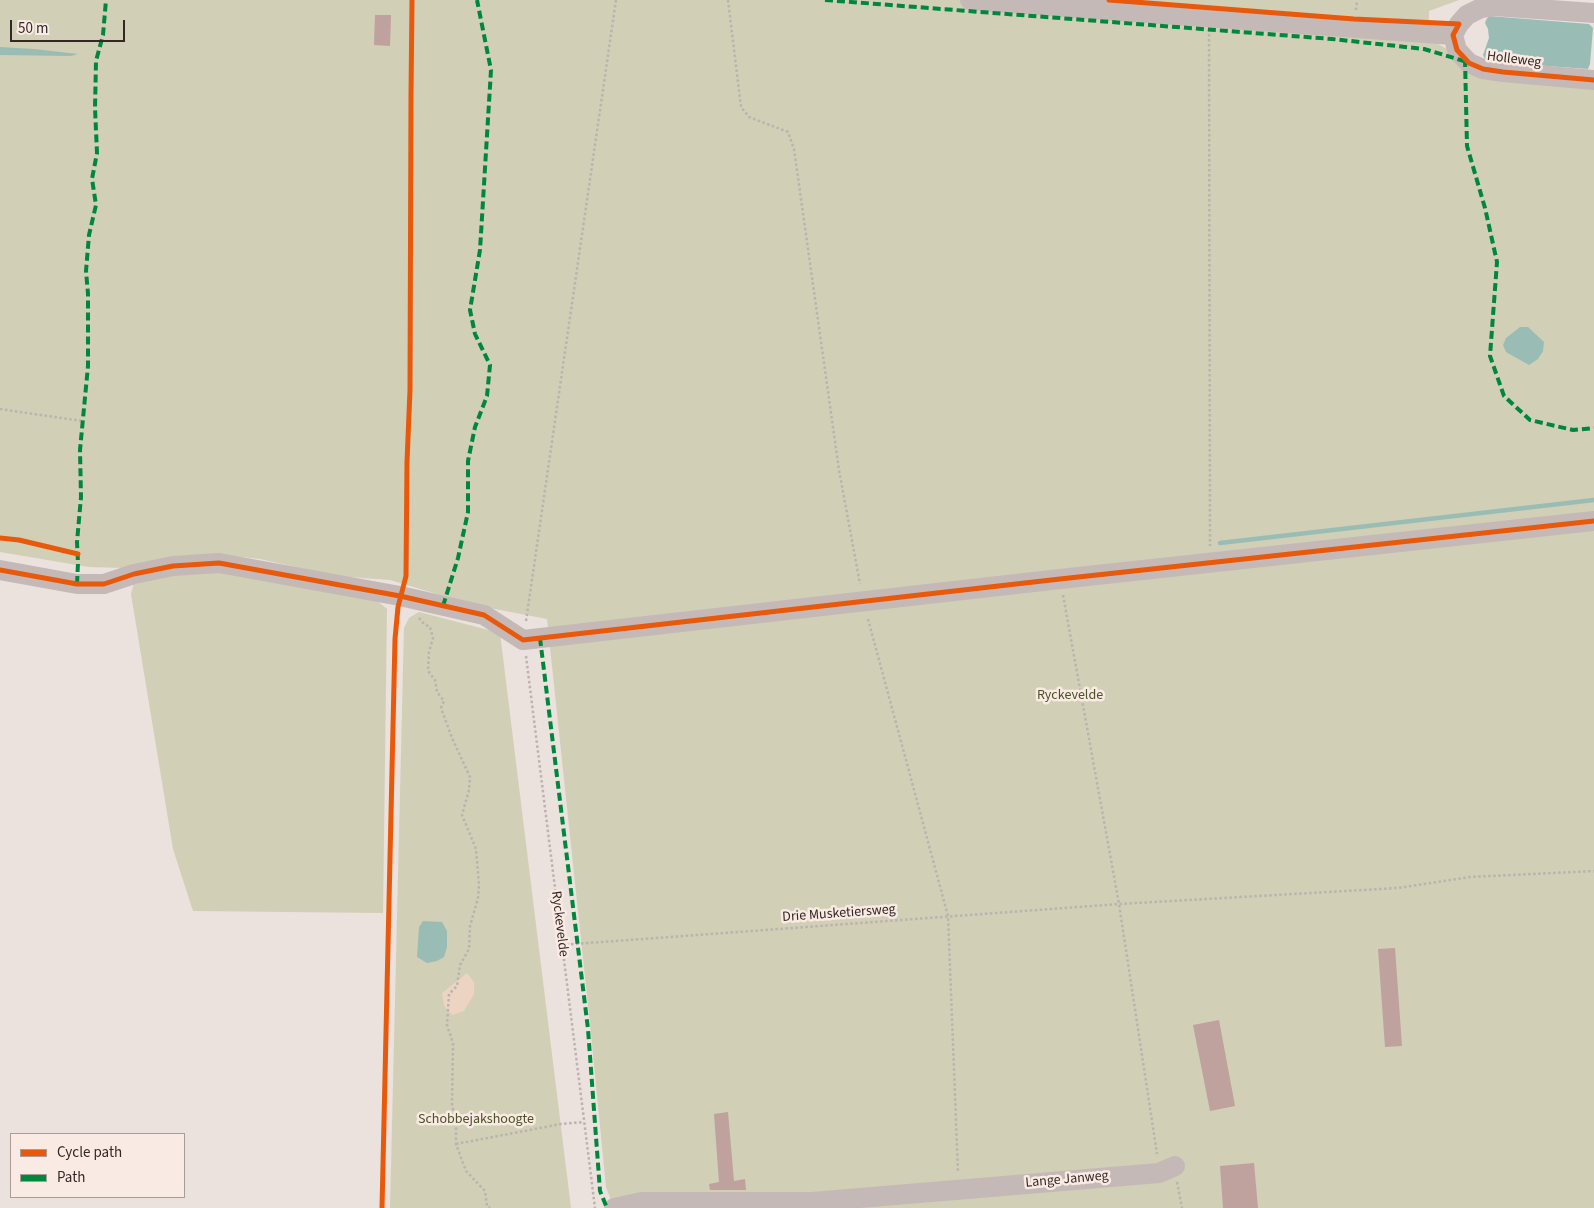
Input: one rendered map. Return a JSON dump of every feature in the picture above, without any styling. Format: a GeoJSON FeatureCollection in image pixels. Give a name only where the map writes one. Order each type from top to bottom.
{"type":"FeatureCollection","features":[{"type":"Feature","properties":{"kind":"street"},"geometry":{"type":"LineString","coordinates":[[970,0],[1453,35],[1459,24],[1468,15],[1481,8],[1494,6],[1594,13]]}},
{"type":"Feature","properties":{"kind":"street","name":"Holleweg"},"geometry":{"type":"LineString","coordinates":[[1453,35],[1457,50],[1469,63],[1483,69],[1594,80]]}},
{"type":"Feature","properties":{"kind":"street"},"geometry":{"type":"LineString","coordinates":[[0,570],[77,584],[104,584],[134,574],[173,566],[219,563],[484,615],[524,640],[1594,521]]}},
{"type":"Feature","properties":{"kind":"street","name":"Lange Janweg"},"geometry":{"type":"LineString","coordinates":[[958,1190],[1167,1169]]}},
{"type":"Feature","properties":{"kind":"street"},"geometry":{"type":"LineString","coordinates":[[614,1208],[642,1202],[812,1202],[958,1190]]}},
{"type":"Feature","properties":{"kind":"path"},"geometry":{"type":"LineString","coordinates":[[728,0],[741,107],[749,117],[788,132],[794,149],[839,470],[863,601],[948,916],[958,1190]]}},
{"type":"Feature","properties":{"kind":"path"},"geometry":{"type":"LineString","coordinates":[[1209,17],[1210,563]]}},
{"type":"Feature","properties":{"kind":"path"},"geometry":{"type":"LineString","coordinates":[[0,409],[82,421]]}},
{"type":"Feature","properties":{"kind":"path"},"geometry":{"type":"LineString","coordinates":[[1060,579],[1167,1169],[1182,1208]]}},
{"type":"Feature","properties":{"kind":"path"},"geometry":{"type":"LineString","coordinates":[[419,601],[418,616],[424,624],[430,627],[433,638],[429,652],[428,671],[434,680],[437,692],[444,700],[441,708],[470,777],[469,790],[462,815],[476,848],[479,885],[478,898],[470,926],[469,949],[460,965],[457,986],[449,994],[447,1025],[453,1044],[452,1105],[456,1122],[456,1144],[466,1171],[485,1191],[487,1206],[490,1208]]}},
{"type":"Feature","properties":{"kind":"path"},"geometry":{"type":"LineString","coordinates":[[456,1144],[560,1124],[584,1122]]}},
{"type":"Feature","properties":{"kind":"green space","name":"Ryckevelde"},"geometry":{"type":"Polygon","coordinates":[[[0,0],[1459,0],[1429,11],[1429,39],[1449,50],[1460,61],[1594,85],[1594,1208],[614,1208],[606,1187],[547,619],[474,605],[390,580],[336,576],[260,559],[222,555],[124,568],[89,567],[0,552],[0,0]]]}},
{"type":"Feature","properties":{"kind":"green space"},"geometry":{"type":"Polygon","coordinates":[[[213,568],[375,599],[387,609],[383,913],[193,911],[173,849],[131,594],[134,583],[213,568]]]}},
{"type":"Feature","properties":{"kind":"green space","name":"Schobbejakshoogte"},"geometry":{"type":"Polygon","coordinates":[[[419,612],[500,633],[571,1208],[390,1208],[404,628],[409,618],[419,612]]]}},
{"type":"Feature","properties":{"kind":"sand"},"geometry":{"type":"Polygon","coordinates":[[[467,973],[474,982],[474,994],[464,1011],[452,1015],[444,1006],[442,993],[467,973]]]}},
{"type":"Feature","properties":{"kind":"water"},"geometry":{"type":"Polygon","coordinates":[[[1489,16],[1589,24],[1593,28],[1588,69],[1506,63],[1485,59],[1483,55],[1489,38],[1485,23],[1489,16]]]}},
{"type":"Feature","properties":{"kind":"water"},"geometry":{"type":"Polygon","coordinates":[[[0,47],[78,54],[71,56],[0,55],[0,47]]]}},
{"type":"Feature","properties":{"kind":"water"},"geometry":{"type":"Polygon","coordinates":[[[1520,327],[1528,327],[1544,342],[1543,351],[1538,359],[1529,365],[1506,352],[1503,345],[1506,338],[1520,327]]]}},
{"type":"Feature","properties":{"kind":"water"},"geometry":{"type":"Polygon","coordinates":[[[423,921],[442,922],[447,931],[447,947],[444,957],[437,961],[427,963],[417,957],[419,927],[423,921]]]}},
{"type":"Feature","properties":{"kind":"building"},"geometry":{"type":"Polygon","coordinates":[[[375,15],[391,15],[390,46],[374,45],[375,15]]]}},
{"type":"Feature","properties":{"kind":"building"},"geometry":{"type":"Polygon","coordinates":[[[1395,948],[1402,1046],[1385,1047],[1378,949],[1395,948]]]}},
{"type":"Feature","properties":{"kind":"building"},"geometry":{"type":"Polygon","coordinates":[[[1219,1020],[1235,1106],[1210,1111],[1193,1025],[1219,1020]]]}},
{"type":"Feature","properties":{"kind":"building"},"geometry":{"type":"Polygon","coordinates":[[[728,1112],[734,1181],[745,1179],[746,1190],[710,1190],[709,1184],[719,1182],[714,1114],[728,1112]]]}},
{"type":"Feature","properties":{"kind":"building"},"geometry":{"type":"Polygon","coordinates":[[[1254,1163],[1258,1208],[1223,1208],[1220,1166],[1254,1163]]]}},
{"type":"Feature","properties":{"kind":"waterway"},"geometry":{"type":"LineString","coordinates":[[1220,543],[1594,500]]}},
{"type":"Feature","properties":{"kind":"marked path"},"geometry":{"type":"LineString","coordinates":[[77,584],[77,542],[81,497],[80,450],[88,366],[88,294],[86,271],[89,235],[96,205],[92,179],[97,153],[95,108],[96,61],[103,35],[106,0]]}},
{"type":"Feature","properties":{"kind":"marked path"},"geometry":{"type":"LineString","coordinates":[[443,606],[458,558],[468,512],[468,461],[475,427],[487,396],[490,365],[475,334],[470,310],[480,250],[491,70],[477,0]]}},
{"type":"Feature","properties":{"kind":"marked path"},"geometry":{"type":"LineString","coordinates":[[825,0],[1332,39],[1424,49],[1464,61]]}},
{"type":"Feature","properties":{"kind":"marked path"},"geometry":{"type":"LineString","coordinates":[[1465,59],[1467,146],[1485,208],[1497,262],[1490,356],[1504,396],[1530,420],[1573,430],[1594,428]]}},
{"type":"Feature","properties":{"kind":"marked path"},"geometry":{"type":"LineString","coordinates":[[540,638],[588,1029],[600,1191],[607,1208]]}},
{"type":"Feature","properties":{"kind":"cycle path"},"geometry":{"type":"LineString","coordinates":[[382,1208],[395,639],[398,607],[406,576],[410,390],[412,0]]}},
{"type":"Feature","properties":{"kind":"cycle path"},"geometry":{"type":"LineString","coordinates":[[1109,0],[1354,19],[1459,24],[1453,35],[1457,50],[1469,63],[1483,69],[1594,80]]}},
{"type":"Feature","properties":{"kind":"cycle path"},"geometry":{"type":"LineString","coordinates":[[0,570],[77,584],[104,584],[134,574],[173,566],[219,563],[400,596],[484,615],[523,640],[1594,521]]}},
{"type":"Feature","properties":{"kind":"cycle path"},"geometry":{"type":"LineString","coordinates":[[0,538],[19,540],[78,554]]}}]}
